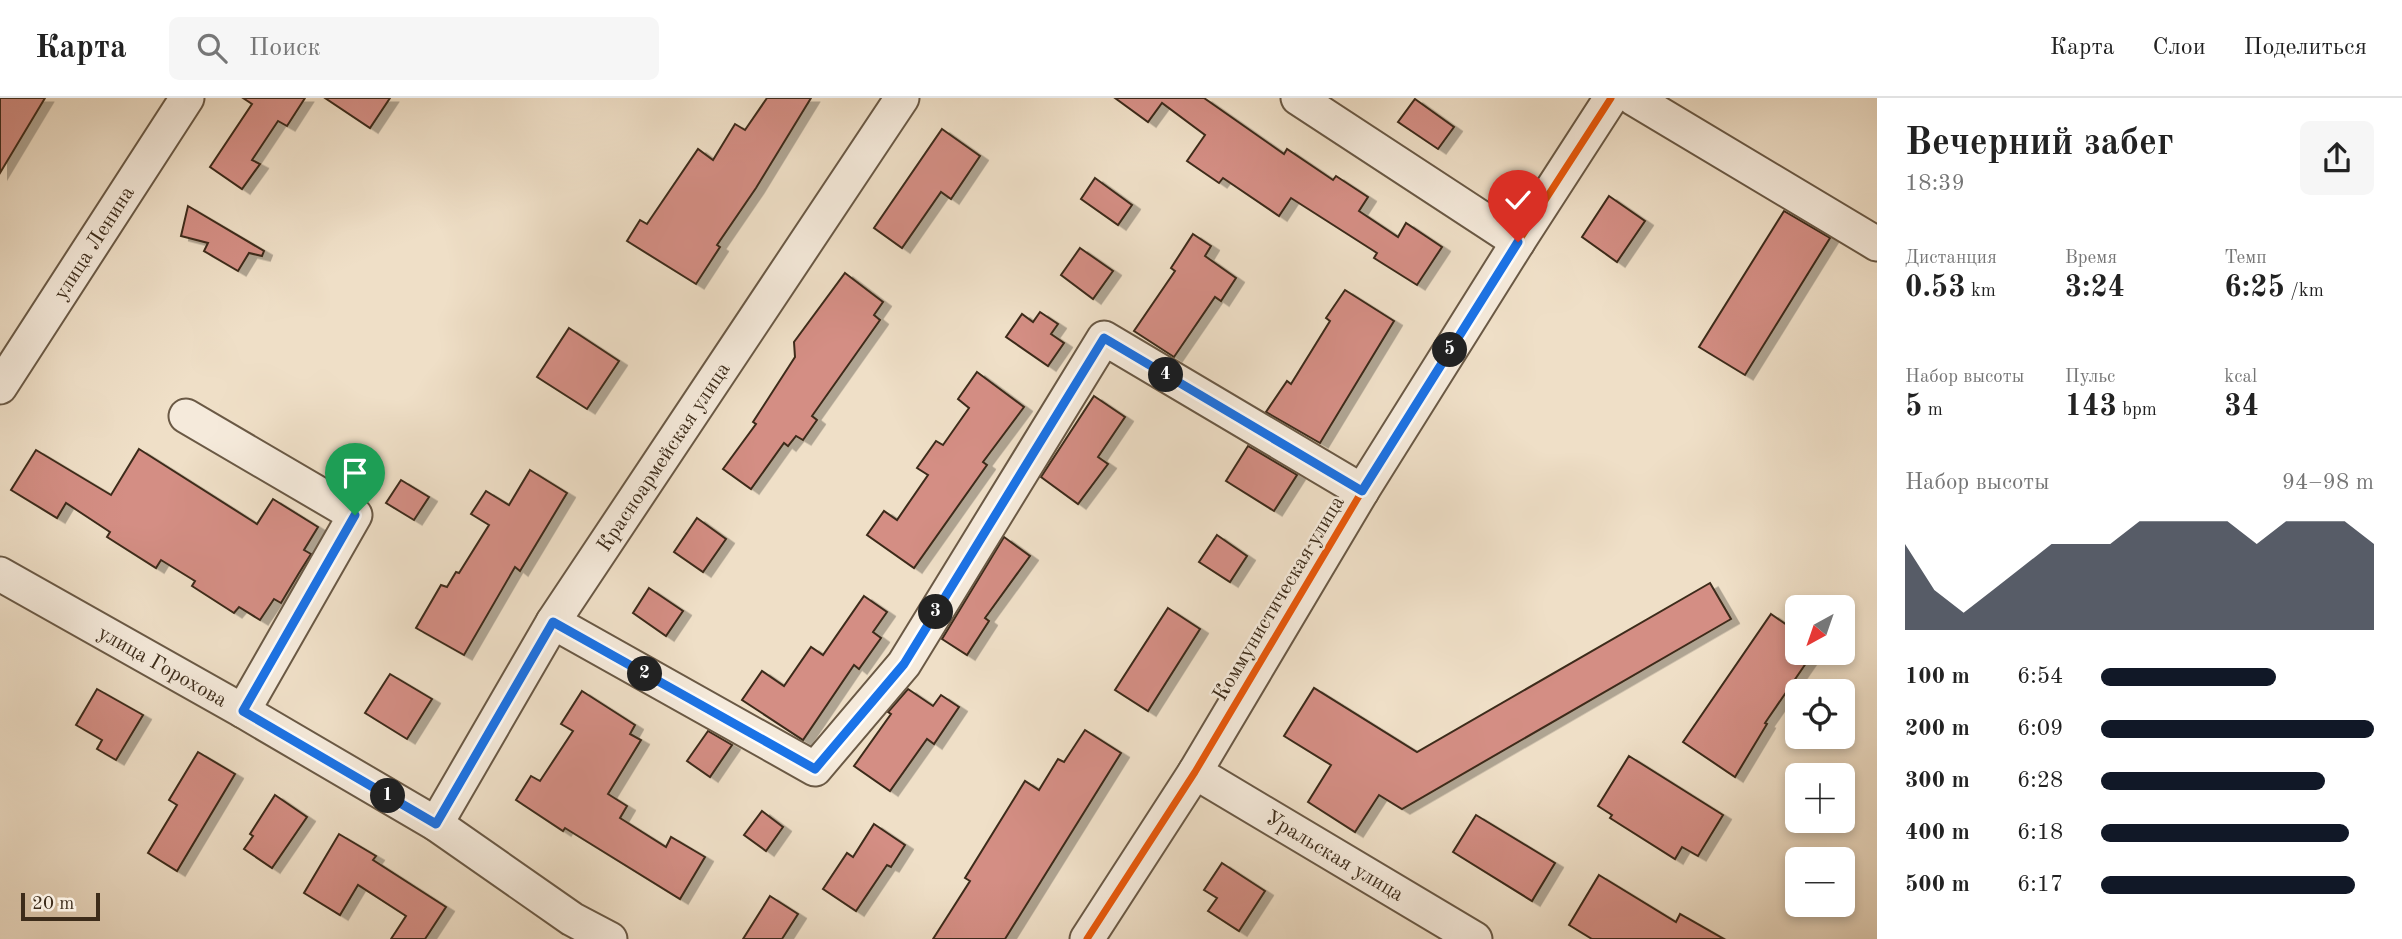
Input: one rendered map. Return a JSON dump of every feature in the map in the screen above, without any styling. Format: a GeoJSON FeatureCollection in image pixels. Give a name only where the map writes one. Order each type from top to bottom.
{"type":"FeatureCollection","features":[{"type":"Feature","properties":{"kind":"street","name":"улица Ленина"},"geometry":{"type":"LineString","coordinates":[[0,387],[187,98]]}},
{"type":"Feature","properties":{"kind":"street","name":"Красноармейская улица"},"geometry":{"type":"LineString","coordinates":[[436,824],[553,622],[902,98]]}},
{"type":"Feature","properties":{"kind":"street"},"geometry":{"type":"LineString","coordinates":[[1298,98],[1518,242]]}},
{"type":"Feature","properties":{"kind":"street","name":"Коммунистическая улица"},"geometry":{"type":"LineString","coordinates":[[1087,939],[1195,772],[1362,491],[1611,98]]}},
{"type":"Feature","properties":{"kind":"street"},"geometry":{"type":"LineString","coordinates":[[1633,98],[1877,244]]}},
{"type":"Feature","properties":{"kind":"street"},"geometry":{"type":"LineString","coordinates":[[553,622],[815,769],[904,664],[1104,338],[1362,491]]}},
{"type":"Feature","properties":{"kind":"street"},"geometry":{"type":"LineString","coordinates":[[186,416],[355,515],[243,711]]}},
{"type":"Feature","properties":{"kind":"street","name":"улица Горохова"},"geometry":{"type":"LineString","coordinates":[[0,574],[436,824],[572,919],[610,939]]}},
{"type":"Feature","properties":{"kind":"street","name":"Уральская улица"},"geometry":{"type":"LineString","coordinates":[[1195,772],[1475,939]]}},
{"type":"Feature","properties":{"kind":"building"},"geometry":{"type":"Polygon","coordinates":[[[0,98],[45,98],[0,173],[0,98]]]}},
{"type":"Feature","properties":{"kind":"building"},"geometry":{"type":"Polygon","coordinates":[[[243,98],[305,98],[287,126],[278,121],[252,160],[260,164],[242,189],[210,167],[252,104],[243,98]]]}},
{"type":"Feature","properties":{"kind":"building"},"geometry":{"type":"Polygon","coordinates":[[[325,98],[390,98],[370,128],[325,98]]]}},
{"type":"Feature","properties":{"kind":"building"},"geometry":{"type":"Polygon","coordinates":[[[767,98],[811,98],[756,188],[717,245],[720,247],[696,284],[627,241],[640,220],[647,224],[698,149],[713,160],[735,124],[745,130],[767,98]]]}},
{"type":"Feature","properties":{"kind":"building"},"geometry":{"type":"Polygon","coordinates":[[[1115,98],[1204,98],[1284,154],[1287,149],[1333,180],[1336,176],[1368,197],[1359,211],[1398,237],[1406,223],[1442,247],[1417,285],[1374,258],[1377,253],[1291,198],[1279,216],[1223,178],[1219,183],[1187,161],[1205,135],[1162,103],[1148,122],[1115,98]]]}},
{"type":"Feature","properties":{"kind":"building"},"geometry":{"type":"Polygon","coordinates":[[[1415,99],[1454,127],[1438,149],[1398,122],[1415,99]]]}},
{"type":"Feature","properties":{"kind":"building"},"geometry":{"type":"Polygon","coordinates":[[[942,129],[980,156],[951,199],[941,192],[902,248],[874,228],[942,129]]]}},
{"type":"Feature","properties":{"kind":"building"},"geometry":{"type":"Polygon","coordinates":[[[1095,178],[1132,205],[1118,225],[1081,199],[1095,178]]]}},
{"type":"Feature","properties":{"kind":"building"},"geometry":{"type":"Polygon","coordinates":[[[1609,196],[1645,221],[1617,262],[1582,237],[1609,196]]]}},
{"type":"Feature","properties":{"kind":"building"},"geometry":{"type":"Polygon","coordinates":[[[188,206],[264,251],[262,256],[249,253],[238,271],[204,251],[208,243],[181,236],[188,206]]]}},
{"type":"Feature","properties":{"kind":"building"},"geometry":{"type":"Polygon","coordinates":[[[1784,211],[1830,238],[1745,375],[1699,347],[1784,211]]]}},
{"type":"Feature","properties":{"kind":"building"},"geometry":{"type":"Polygon","coordinates":[[[1193,234],[1211,246],[1205,256],[1236,278],[1221,301],[1215,297],[1174,357],[1134,331],[1175,271],[1171,268],[1193,234]]]}},
{"type":"Feature","properties":{"kind":"building"},"geometry":{"type":"Polygon","coordinates":[[[1080,248],[1113,271],[1093,299],[1061,275],[1080,248]]]}},
{"type":"Feature","properties":{"kind":"building"},"geometry":{"type":"Polygon","coordinates":[[[845,273],[883,302],[874,315],[880,320],[812,416],[817,420],[803,440],[796,436],[788,446],[784,443],[751,489],[723,469],[756,424],[753,422],[795,357],[794,342],[845,273]]]}},
{"type":"Feature","properties":{"kind":"building"},"geometry":{"type":"Polygon","coordinates":[[[1345,290],[1394,321],[1320,443],[1266,412],[1287,381],[1291,384],[1330,321],[1326,318],[1345,290]]]}},
{"type":"Feature","properties":{"kind":"building"},"geometry":{"type":"Polygon","coordinates":[[[1040,312],[1058,324],[1051,334],[1064,343],[1048,366],[1006,337],[1022,314],[1033,322],[1040,312]]]}},
{"type":"Feature","properties":{"kind":"building"},"geometry":{"type":"Polygon","coordinates":[[[569,328],[619,361],[587,409],[537,377],[569,328]]]}},
{"type":"Feature","properties":{"kind":"building"},"geometry":{"type":"Polygon","coordinates":[[[977,372],[1024,407],[983,462],[987,465],[914,568],[867,535],[884,511],[897,520],[928,475],[917,468],[936,441],[943,445],[969,408],[958,399],[977,372]]]}},
{"type":"Feature","properties":{"kind":"building"},"geometry":{"type":"Polygon","coordinates":[[[1094,396],[1125,417],[1098,457],[1108,464],[1078,504],[1041,477],[1094,396]]]}},
{"type":"Feature","properties":{"kind":"building"},"geometry":{"type":"Polygon","coordinates":[[[1248,446],[1297,475],[1274,511],[1226,481],[1248,446]]]}},
{"type":"Feature","properties":{"kind":"building"},"geometry":{"type":"Polygon","coordinates":[[[139,449],[257,524],[273,499],[318,527],[304,550],[311,554],[281,603],[274,599],[260,620],[239,607],[234,613],[192,586],[195,581],[161,560],[156,568],[107,537],[110,532],[66,503],[57,518],[11,490],[36,450],[111,495],[139,449]]]}},
{"type":"Feature","properties":{"kind":"building"},"geometry":{"type":"Polygon","coordinates":[[[530,470],[567,493],[520,571],[515,567],[464,655],[416,628],[441,585],[447,587],[456,572],[459,573],[489,525],[471,514],[486,491],[509,505],[530,470]]]}},
{"type":"Feature","properties":{"kind":"building"},"geometry":{"type":"Polygon","coordinates":[[[401,480],[429,497],[414,520],[386,503],[401,480]]]}},
{"type":"Feature","properties":{"kind":"building"},"geometry":{"type":"Polygon","coordinates":[[[697,518],[726,539],[703,572],[674,552],[697,518]]]}},
{"type":"Feature","properties":{"kind":"building"},"geometry":{"type":"Polygon","coordinates":[[[1217,535],[1247,556],[1230,582],[1199,562],[1217,535]]]}},
{"type":"Feature","properties":{"kind":"building"},"geometry":{"type":"Polygon","coordinates":[[[1004,537],[1030,556],[985,618],[989,621],[967,655],[942,639],[1004,537]]]}},
{"type":"Feature","properties":{"kind":"building"},"geometry":{"type":"Polygon","coordinates":[[[1710,583],[1731,619],[1402,809],[1379,795],[1355,832],[1308,802],[1331,765],[1284,736],[1314,688],[1417,752],[1710,583]]]}},
{"type":"Feature","properties":{"kind":"building"},"geometry":{"type":"Polygon","coordinates":[[[649,588],[683,611],[666,636],[633,613],[649,588]]]}},
{"type":"Feature","properties":{"kind":"building"},"geometry":{"type":"Polygon","coordinates":[[[864,596],[887,612],[873,632],[881,638],[859,669],[854,665],[803,740],[742,700],[762,671],[784,686],[811,647],[823,655],[864,596]]]}},
{"type":"Feature","properties":{"kind":"building"},"geometry":{"type":"Polygon","coordinates":[[[1168,608],[1200,629],[1148,711],[1115,690],[1168,608]]]}},
{"type":"Feature","properties":{"kind":"building"},"geometry":{"type":"Polygon","coordinates":[[[1771,614],[1785,624],[1785,665],[1805,665],[1795,679],[1785,679],[1785,694],[1765,723],[1767,724],[1735,777],[1683,742],[1771,614]]]}},
{"type":"Feature","properties":{"kind":"building"},"geometry":{"type":"Polygon","coordinates":[[[390,674],[432,699],[407,739],[365,713],[390,674]]]}},
{"type":"Feature","properties":{"kind":"building"},"geometry":{"type":"Polygon","coordinates":[[[97,689],[143,715],[116,760],[97,749],[102,740],[76,725],[97,689]]]}},
{"type":"Feature","properties":{"kind":"building"},"geometry":{"type":"Polygon","coordinates":[[[908,689],[933,706],[941,695],[959,707],[934,744],[927,739],[890,791],[854,766],[891,714],[888,712],[908,689]]]}},
{"type":"Feature","properties":{"kind":"building"},"geometry":{"type":"Polygon","coordinates":[[[582,691],[635,725],[630,734],[641,740],[608,794],[627,806],[620,818],[666,847],[671,837],[705,857],[680,899],[565,828],[563,831],[516,800],[531,776],[540,781],[573,731],[561,724],[582,691]]]}},
{"type":"Feature","properties":{"kind":"building"},"geometry":{"type":"Polygon","coordinates":[[[1085,730],[1121,753],[1005,939],[933,939],[970,881],[965,878],[1025,781],[1039,790],[1058,759],[1064,762],[1085,730]]]}},
{"type":"Feature","properties":{"kind":"building"},"geometry":{"type":"Polygon","coordinates":[[[708,731],[732,745],[710,777],[687,761],[708,731]]]}},
{"type":"Feature","properties":{"kind":"building"},"geometry":{"type":"Polygon","coordinates":[[[198,752],[235,774],[177,871],[148,853],[177,805],[169,800],[198,752]]]}},
{"type":"Feature","properties":{"kind":"building"},"geometry":{"type":"Polygon","coordinates":[[[1629,756],[1723,815],[1698,856],[1682,847],[1675,859],[1610,818],[1612,815],[1598,806],[1629,756]]]}},
{"type":"Feature","properties":{"kind":"building"},"geometry":{"type":"Polygon","coordinates":[[[275,795],[307,817],[272,868],[244,849],[253,836],[250,834],[275,795]]]}},
{"type":"Feature","properties":{"kind":"building"},"geometry":{"type":"Polygon","coordinates":[[[762,811],[783,827],[766,851],[744,835],[762,811]]]}},
{"type":"Feature","properties":{"kind":"building"},"geometry":{"type":"Polygon","coordinates":[[[1476,815],[1555,863],[1532,901],[1453,852],[1476,815]]]}},
{"type":"Feature","properties":{"kind":"building"},"geometry":{"type":"Polygon","coordinates":[[[874,824],[905,845],[891,867],[887,865],[856,911],[823,889],[847,853],[853,857],[874,824]]]}},
{"type":"Feature","properties":{"kind":"building"},"geometry":{"type":"Polygon","coordinates":[[[339,834],[376,856],[373,860],[446,907],[425,939],[391,939],[406,916],[358,885],[340,915],[304,893],[339,834]]]}},
{"type":"Feature","properties":{"kind":"building"},"geometry":{"type":"Polygon","coordinates":[[[1222,863],[1265,891],[1239,931],[1208,911],[1217,898],[1204,890],[1222,863]]]}},
{"type":"Feature","properties":{"kind":"building"},"geometry":{"type":"Polygon","coordinates":[[[1599,875],[1676,922],[1680,914],[1724,939],[1592,939],[1569,925],[1599,875]]]}},
{"type":"Feature","properties":{"kind":"building"},"geometry":{"type":"Polygon","coordinates":[[[770,896],[798,914],[782,939],[743,939],[770,896]]]}},
{"type":"Feature","properties":{"kind":"cycle path"},"geometry":{"type":"LineString","coordinates":[[1087,939],[1195,772],[1362,491],[1611,98]]}},
{"type":"Feature","properties":{"kind":"cycle path"},"geometry":{"type":"LineString","coordinates":[[553,622],[815,769],[904,664],[1104,338],[1362,491]]}},
{"type":"Feature","properties":{"kind":"route"},"geometry":{"type":"LineString","coordinates":[[355,515],[243,711],[436,824],[553,622],[815,769],[904,664],[1104,338],[1362,491],[1518,242]]}}]}
